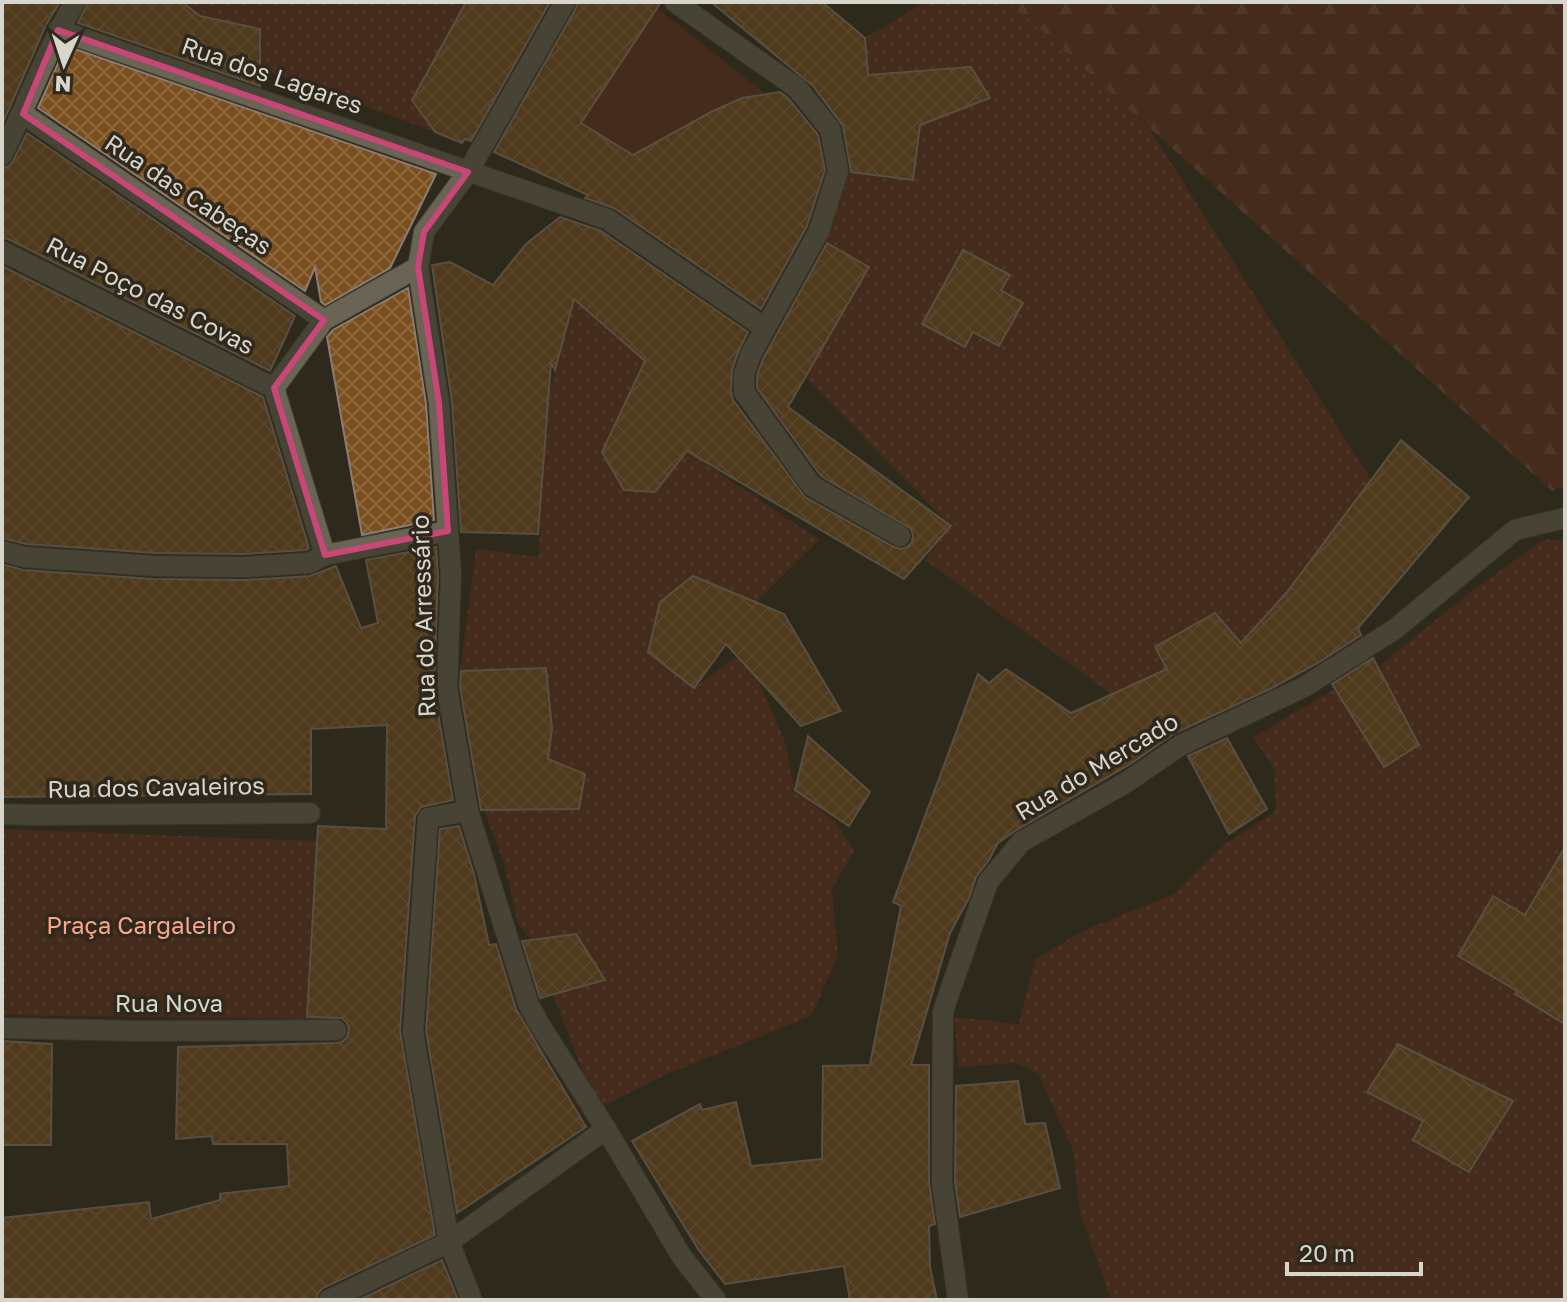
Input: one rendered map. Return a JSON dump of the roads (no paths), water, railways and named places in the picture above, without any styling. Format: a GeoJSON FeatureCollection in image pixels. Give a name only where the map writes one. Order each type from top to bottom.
{"type":"FeatureCollection","features":[{"type":"Feature","properties":{"kind":"street"},"geometry":{"type":"LineString","coordinates":[[2,155],[23,114],[58,30],[75,2]]}},
{"type":"Feature","properties":{"kind":"street","name":"Rua do Arressário"},"geometry":{"type":"LineString","coordinates":[[565,2],[468,172],[424,232],[418,267],[439,403],[451,574],[447,688],[468,811],[528,1003],[682,1257],[716,1300]]}},
{"type":"Feature","properties":{"kind":"street"},"geometry":{"type":"LineString","coordinates":[[675,2],[797,88],[830,129],[838,171],[819,231],[751,354],[744,374],[744,392],[812,486],[900,536]]}},
{"type":"Feature","properties":{"kind":"street","name":"Rua dos Lagares"},"geometry":{"type":"LineString","coordinates":[[58,30],[607,219],[765,328]]}},
{"type":"Feature","properties":{"kind":"street","name":"Rua das Cabeças"},"geometry":{"type":"LineString","coordinates":[[23,114],[324,320]]}},
{"type":"Feature","properties":{"kind":"street","name":"Rua Poço das Covas"},"geometry":{"type":"LineString","coordinates":[[2,251],[274,388]]}},
{"type":"Feature","properties":{"kind":"street"},"geometry":{"type":"LineString","coordinates":[[325,555],[274,388],[324,320],[418,267]]}},
{"type":"Feature","properties":{"kind":"street","name":"Rua do Mercado"},"geometry":{"type":"LineString","coordinates":[[958,1300],[942,1183],[943,1011],[988,882],[1021,842],[1127,782],[1181,745],[1304,687],[1395,629],[1515,530],[1565,518]]}},
{"type":"Feature","properties":{"kind":"street"},"geometry":{"type":"LineString","coordinates":[[2,551],[24,557],[155,566],[244,567],[309,563],[325,555],[448,531]]}},
{"type":"Feature","properties":{"kind":"street"},"geometry":{"type":"LineString","coordinates":[[468,811],[428,818],[413,1032],[449,1242],[472,1300]]}},
{"type":"Feature","properties":{"kind":"street","name":"Rua dos Cavaleiros"},"geometry":{"type":"LineString","coordinates":[[2,814],[310,813]]}},
{"type":"Feature","properties":{"kind":"street","name":"Rua Nova"},"geometry":{"type":"LineString","coordinates":[[2,1028],[336,1030]]}},
{"type":"Feature","properties":{"kind":"street"},"geometry":{"type":"LineString","coordinates":[[329,1300],[449,1242],[606,1129]]}},
{"type":"Feature","properties":{"kind":"park label","name":"Praça Cargaleiro"},"geometry":{"type":"Point","coordinates":[141,926]}}]}
